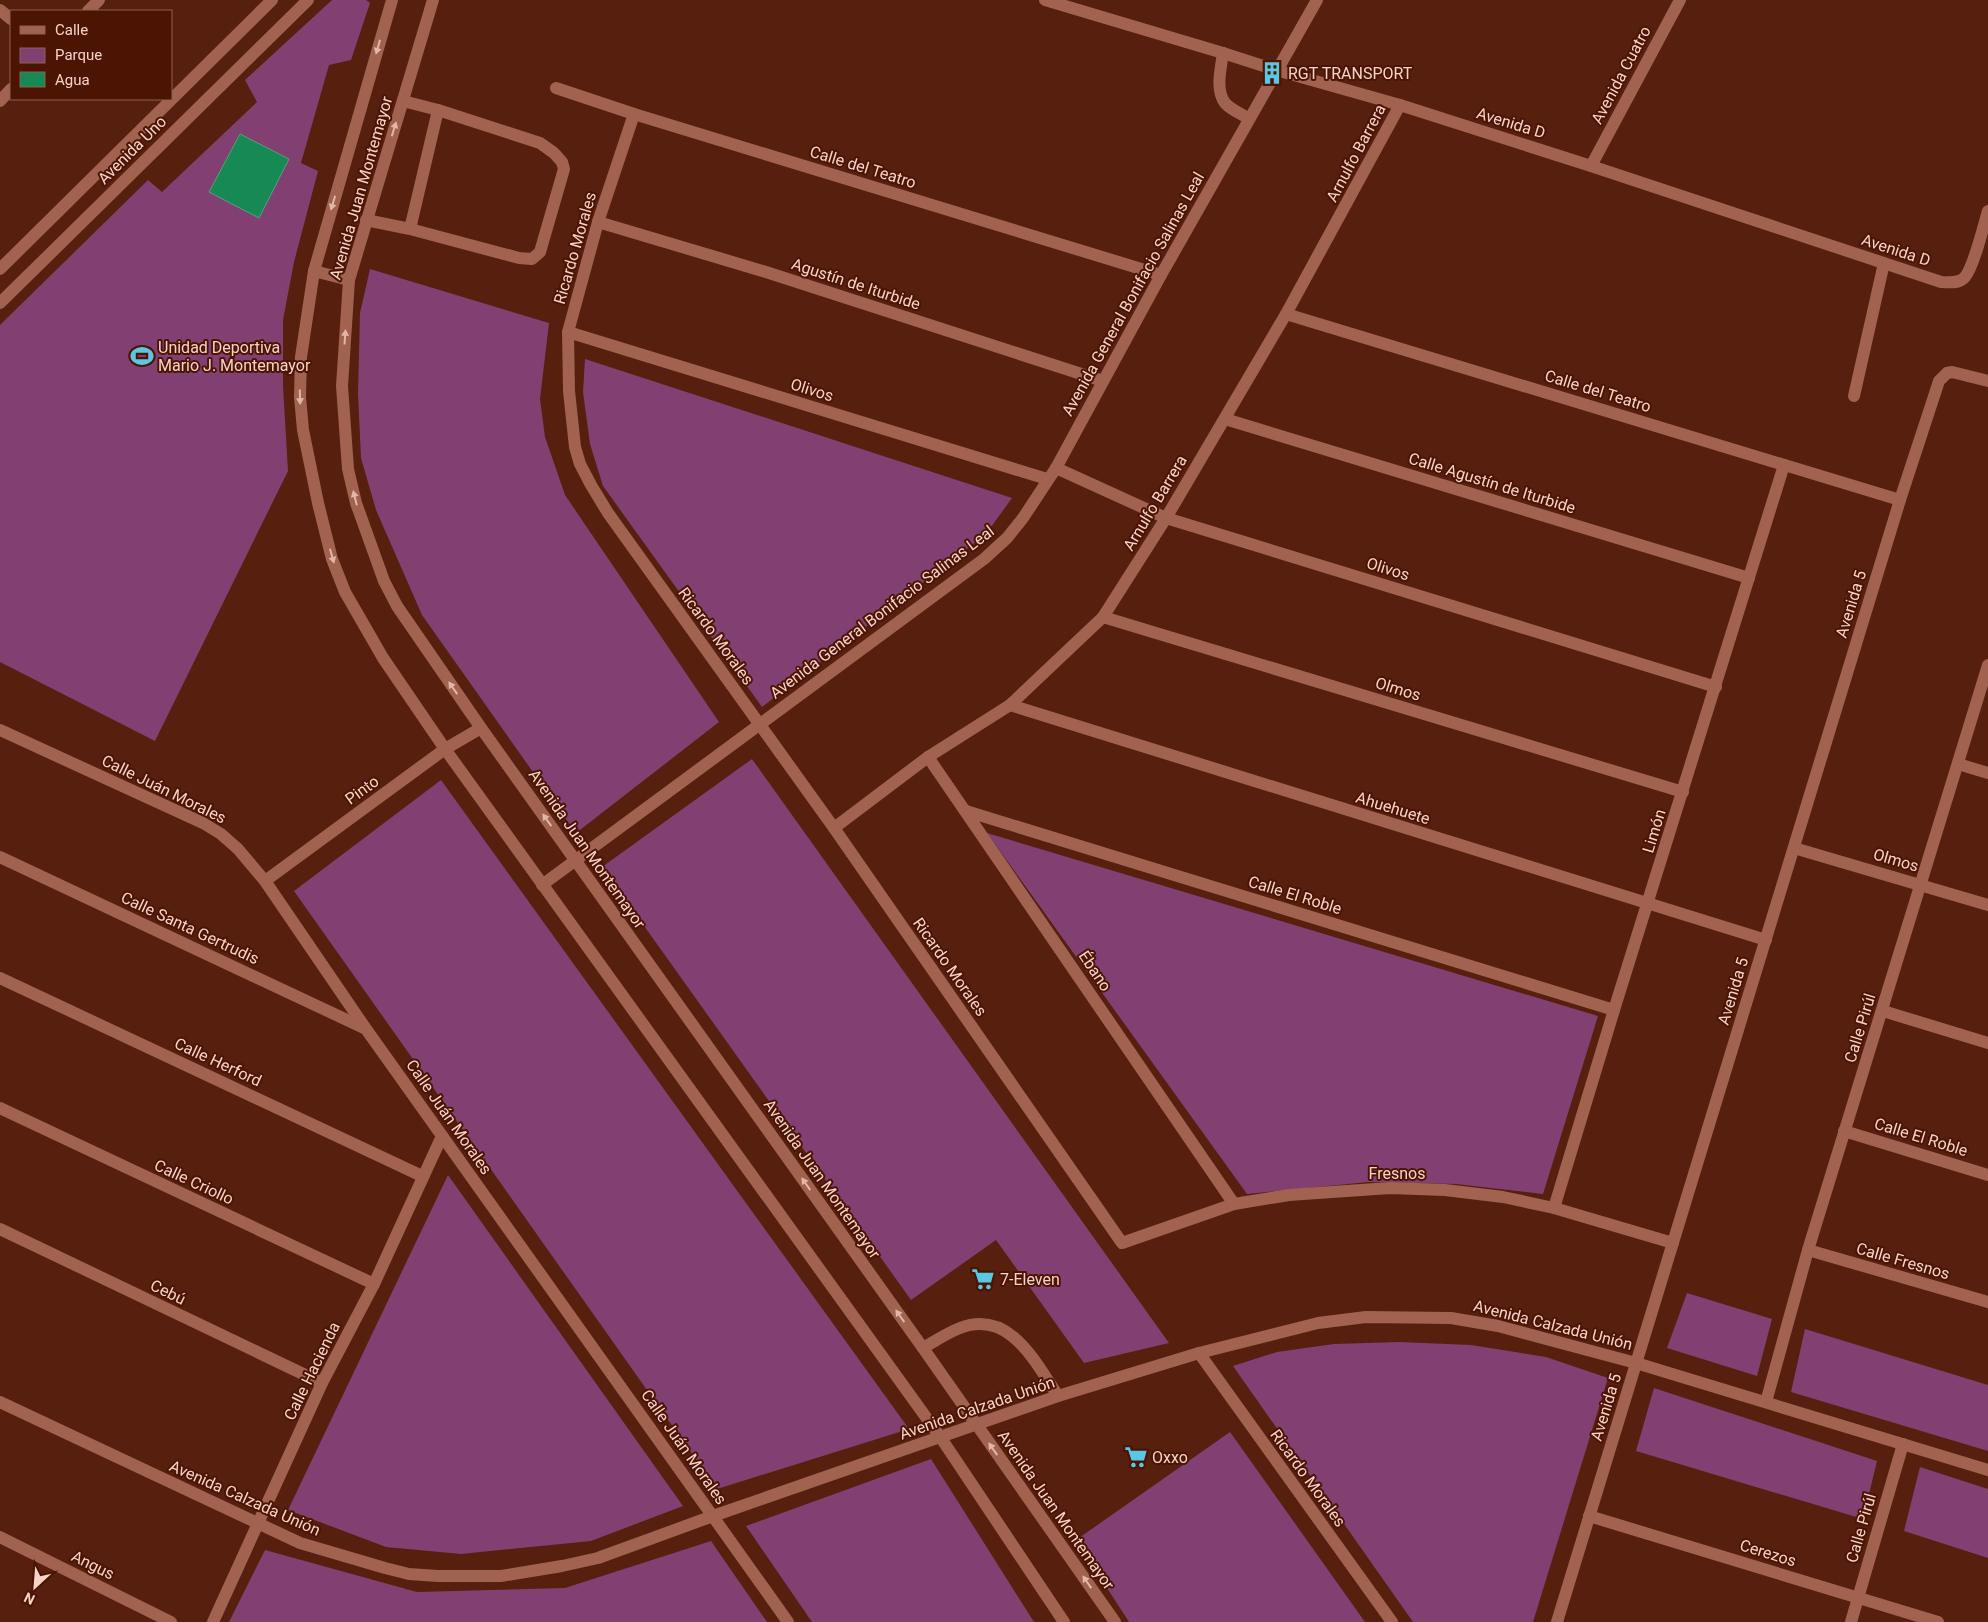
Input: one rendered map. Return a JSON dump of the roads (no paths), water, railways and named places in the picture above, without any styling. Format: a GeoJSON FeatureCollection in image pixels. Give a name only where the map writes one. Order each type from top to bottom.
{"type":"FeatureCollection","features":[{"type":"Feature","properties":{"kind":"street"},"geometry":{"type":"LineString","coordinates":[[89,10],[99,0]]}},
{"type":"Feature","properties":{"kind":"street","name":"Avenida Uno"},"geometry":{"type":"LineString","coordinates":[[172,99],[272,0]]}},
{"type":"Feature","properties":{"kind":"street","name":"Avenida Uno"},"geometry":{"type":"LineString","coordinates":[[0,303],[308,0]]}},
{"type":"Feature","properties":{"kind":"street","name":"Avenida Juan Montemayor"},"geometry":{"type":"LineString","coordinates":[[392,0],[314,271],[301,356],[300,397],[303,430],[332,559],[345,592],[360,622],[382,658],[445,749],[941,1438],[1064,1622]]}},
{"type":"Feature","properties":{"kind":"street","name":"Avenida Juan Montemayor"},"geometry":{"type":"LineString","coordinates":[[434,0],[349,280],[342,386],[346,451],[356,504],[370,547],[397,606],[481,728],[923,1348],[1114,1622]]}},
{"type":"Feature","properties":{"kind":"street","name":"Avenida D"},"geometry":{"type":"LineString","coordinates":[[1044,0],[1400,106],[1591,166],[1942,282],[1955,282],[1964,278],[1970,269],[1988,211]]}},
{"type":"Feature","properties":{"kind":"street","name":"Avenida General Bonifacio Salinas Leal"},"geometry":{"type":"LineString","coordinates":[[542,885],[984,559],[1007,538],[1023,518],[1056,468],[1161,274],[1317,0]]}},
{"type":"Feature","properties":{"kind":"street","name":"Avenida Cuatro"},"geometry":{"type":"LineString","coordinates":[[1591,166],[1680,0]]}},
{"type":"Feature","properties":{"kind":"street"},"geometry":{"type":"LineString","coordinates":[[0,10],[10,18]]}},
{"type":"Feature","properties":{"kind":"street"},"geometry":{"type":"LineString","coordinates":[[1223,52],[1219,86],[1222,97],[1226,104],[1249,118]]}},
{"type":"Feature","properties":{"kind":"street","name":"Calle del Teatro"},"geometry":{"type":"LineString","coordinates":[[556,88],[634,114],[1161,274]]}},
{"type":"Feature","properties":{"kind":"street"},"geometry":{"type":"LineString","coordinates":[[0,101],[10,90]]}},
{"type":"Feature","properties":{"kind":"street","name":"Avenida Uno"},"geometry":{"type":"LineString","coordinates":[[0,269],[171,100]]}},
{"type":"Feature","properties":{"kind":"street"},"geometry":{"type":"LineString","coordinates":[[366,220],[410,229],[519,258],[532,259],[540,252],[564,169],[562,162],[554,153],[540,143],[438,110],[403,101]]}},
{"type":"Feature","properties":{"kind":"street","name":"Arnulfo Barrera"},"geometry":{"type":"LineString","coordinates":[[834,828],[928,757],[1010,705],[1103,617],[1166,518],[1225,419],[1286,314],[1400,106]]}},
{"type":"Feature","properties":{"kind":"street"},"geometry":{"type":"LineString","coordinates":[[410,229],[438,110]]}},
{"type":"Feature","properties":{"kind":"street","name":"Ricardo Morales"},"geometry":{"type":"LineString","coordinates":[[634,114],[598,222],[568,332],[571,420],[575,447],[587,478],[608,513],[834,828],[1122,1244]]}},
{"type":"Feature","properties":{"kind":"street","name":"Agustín de Iturbide"},"geometry":{"type":"LineString","coordinates":[[598,222],[766,272],[1103,381]]}},
{"type":"Feature","properties":{"kind":"street"},"geometry":{"type":"LineString","coordinates":[[1854,396],[1884,263]]}},
{"type":"Feature","properties":{"kind":"street"},"geometry":{"type":"LineString","coordinates":[[314,271],[349,280]]}},
{"type":"Feature","properties":{"kind":"street","name":"Calle del Teatro"},"geometry":{"type":"LineString","coordinates":[[1286,314],[1900,500]]}},
{"type":"Feature","properties":{"kind":"street","name":"Olivos"},"geometry":{"type":"LineString","coordinates":[[568,332],[1047,479]]}},
{"type":"Feature","properties":{"kind":"street","name":"Avenida 5"},"geometry":{"type":"LineString","coordinates":[[1556,1622],[1900,500],[1939,381],[1947,373],[1957,372],[1988,381]]}},
{"type":"Feature","properties":{"kind":"street","name":"Calle Agustín de Iturbide"},"geometry":{"type":"LineString","coordinates":[[1225,419],[1749,578]]}},
{"type":"Feature","properties":{"kind":"street","name":"Limón"},"geometry":{"type":"LineString","coordinates":[[1554,1208],[1784,465]]}},
{"type":"Feature","properties":{"kind":"street","name":"Olivos"},"geometry":{"type":"LineString","coordinates":[[1056,468],[1166,518],[1716,687]]}},
{"type":"Feature","properties":{"kind":"street","name":"Olmos"},"geometry":{"type":"LineString","coordinates":[[1103,617],[1683,792]]}},
{"type":"Feature","properties":{"kind":"street","name":"Calle Pirúl"},"geometry":{"type":"LineString","coordinates":[[1766,1402],[1808,1250],[1988,665]]}},
{"type":"Feature","properties":{"kind":"street","name":"Ahuehuete"},"geometry":{"type":"LineString","coordinates":[[1010,705],[1766,940]]}},
{"type":"Feature","properties":{"kind":"street","name":"Pinto"},"geometry":{"type":"LineString","coordinates":[[265,881],[445,749],[481,728]]}},
{"type":"Feature","properties":{"kind":"street","name":"Calle Juán Morales"},"geometry":{"type":"LineString","coordinates":[[0,730],[203,823],[221,834],[238,849],[265,881],[366,1029],[788,1622]]}},
{"type":"Feature","properties":{"kind":"street","name":"Ébano"},"geometry":{"type":"LineString","coordinates":[[928,757],[1234,1204]]}},
{"type":"Feature","properties":{"kind":"street"},"geometry":{"type":"LineString","coordinates":[[1958,764],[1988,773]]}},
{"type":"Feature","properties":{"kind":"street","name":"Calle El Roble"},"geometry":{"type":"LineString","coordinates":[[966,811],[1614,1010]]}},
{"type":"Feature","properties":{"kind":"street","name":"Olmos"},"geometry":{"type":"LineString","coordinates":[[1794,848],[1988,905]]}},
{"type":"Feature","properties":{"kind":"street","name":"Calle Santa Gertrudis"},"geometry":{"type":"LineString","coordinates":[[0,857],[366,1029]]}},
{"type":"Feature","properties":{"kind":"street","name":"Calle Herford"},"geometry":{"type":"LineString","coordinates":[[0,978],[422,1176]]}},
{"type":"Feature","properties":{"kind":"street"},"geometry":{"type":"LineString","coordinates":[[1883,1011],[1988,1043]]}},
{"type":"Feature","properties":{"kind":"street","name":"Calle Criollo"},"geometry":{"type":"LineString","coordinates":[[0,1108],[374,1284]]}},
{"type":"Feature","properties":{"kind":"street","name":"Calle El Roble"},"geometry":{"type":"LineString","coordinates":[[1844,1131],[1988,1174]]}},
{"type":"Feature","properties":{"kind":"street","name":"Calle Hacienda"},"geometry":{"type":"LineString","coordinates":[[213,1622],[322,1383],[374,1284],[442,1136]]}},
{"type":"Feature","properties":{"kind":"street","name":"Fresnos"},"geometry":{"type":"LineString","coordinates":[[1122,1244],[1234,1204],[1289,1195],[1390,1188],[1454,1191],[1503,1197],[1554,1208],[1673,1243]]}},
{"type":"Feature","properties":{"kind":"street","name":"Cebú"},"geometry":{"type":"LineString","coordinates":[[0,1229],[322,1383]]}},
{"type":"Feature","properties":{"kind":"street","name":"Calle Fresnos"},"geometry":{"type":"LineString","coordinates":[[1808,1250],[1988,1302]]}},
{"type":"Feature","properties":{"kind":"street","name":"Avenida Calzada Unión"},"geometry":{"type":"LineString","coordinates":[[0,1402],[300,1543],[410,1574],[476,1576],[526,1572],[598,1558],[1058,1396],[1198,1353],[1318,1323],[1366,1317],[1451,1318],[1498,1326],[1636,1363],[1988,1470]]}},
{"type":"Feature","properties":{"kind":"street"},"geometry":{"type":"LineString","coordinates":[[923,1348],[962,1327],[982,1324],[1000,1328],[1014,1336],[1026,1348],[1058,1396]]}},
{"type":"Feature","properties":{"kind":"street","name":"Ricardo Morales"},"geometry":{"type":"LineString","coordinates":[[1198,1353],[1392,1622]]}},
{"type":"Feature","properties":{"kind":"street","name":"Calle Pirúl"},"geometry":{"type":"LineString","coordinates":[[1851,1622],[1903,1444]]}},
{"type":"Feature","properties":{"kind":"street","name":"Cerezos"},"geometry":{"type":"LineString","coordinates":[[1589,1516],[1938,1622]]}},
{"type":"Feature","properties":{"kind":"street","name":"Angus"},"geometry":{"type":"LineString","coordinates":[[0,1537],[171,1622]]}},
{"type":"Feature","properties":{"kind":"water"},"geometry":{"type":"Polygon","coordinates":[[[240,134],[289,159],[259,218],[209,192],[240,134]]]}},
{"type":"Feature","properties":{"kind":"place","name":"RGT TRANSPORT"},"geometry":{"type":"Point","coordinates":[1272,73]}},
{"type":"Feature","properties":{"kind":"place","name":"Unidad Deportiva Mario J. Montemayor"},"geometry":{"type":"Point","coordinates":[142,356]}},
{"type":"Feature","properties":{"kind":"place","name":"7-Eleven"},"geometry":{"type":"Point","coordinates":[983,1279]}},
{"type":"Feature","properties":{"kind":"place","name":"Oxxo"},"geometry":{"type":"Point","coordinates":[1136,1457]}}]}
